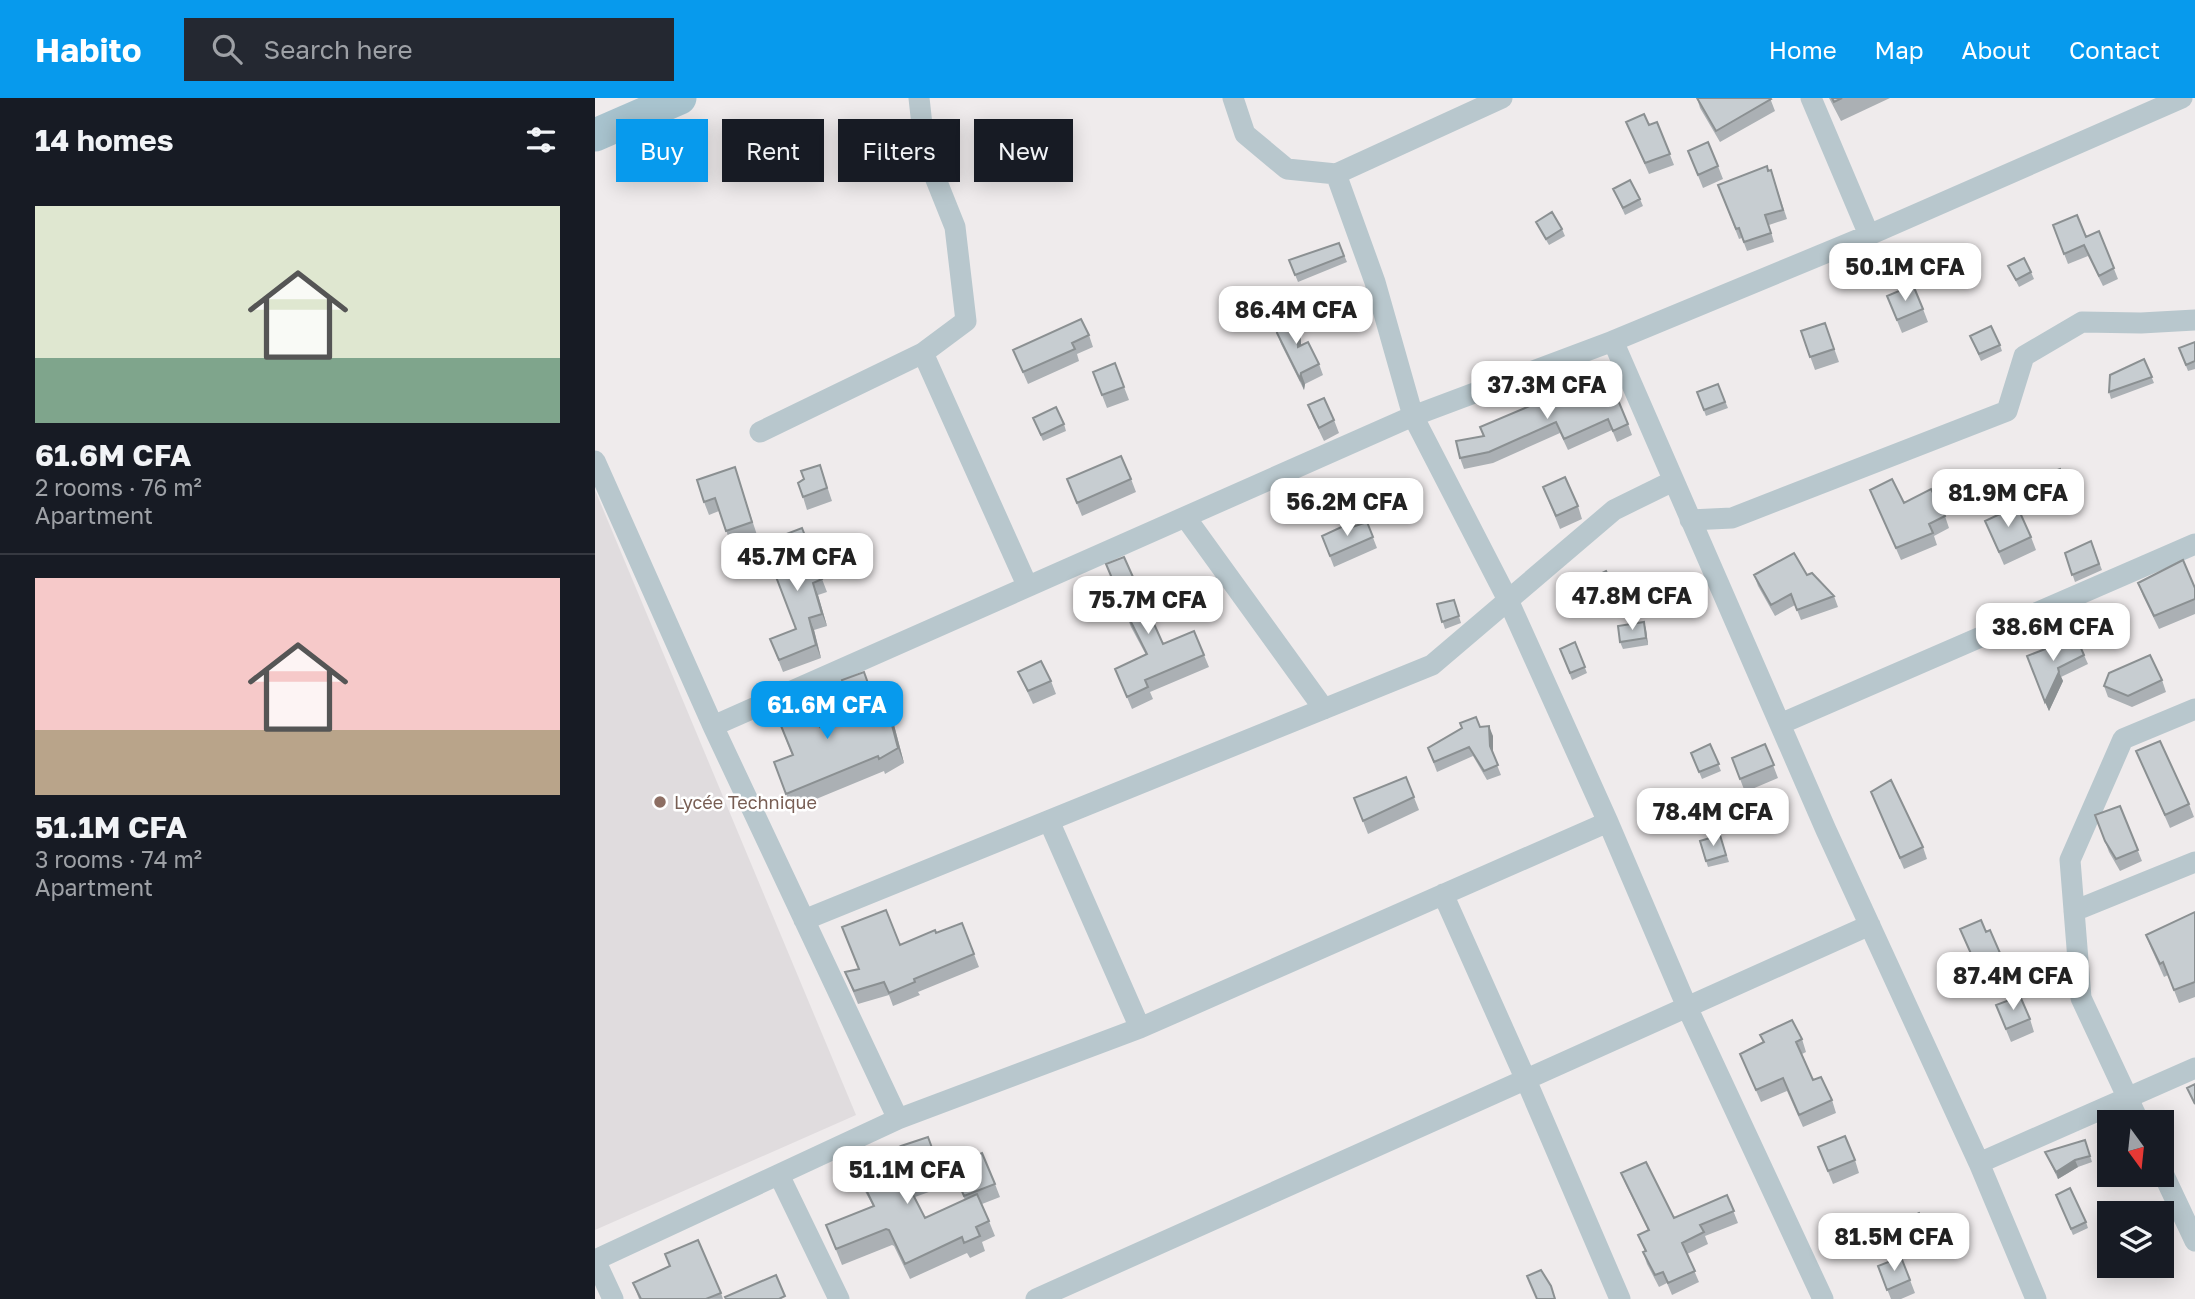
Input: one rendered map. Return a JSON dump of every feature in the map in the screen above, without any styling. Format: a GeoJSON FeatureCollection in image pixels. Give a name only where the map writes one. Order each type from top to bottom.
{"type":"FeatureCollection","features":[{"type":"Feature","properties":{"kind":"main road"},"geometry":{"type":"LineString","coordinates":[[595,135],[680,98]]}},
{"type":"Feature","properties":{"kind":"street"},"geometry":{"type":"LineString","coordinates":[[760,432],[923,354],[966,321],[955,227],[925,152],[919,98]]}},
{"type":"Feature","properties":{"kind":"street"},"geometry":{"type":"LineString","coordinates":[[1233,98],[1245,134],[1287,169],[1336,174],[1502,98]]}},
{"type":"Feature","properties":{"kind":"street"},"geometry":{"type":"LineString","coordinates":[[1811,98],[1869,235]]}},
{"type":"Feature","properties":{"kind":"street"},"geometry":{"type":"LineString","coordinates":[[713,726],[1413,416],[1613,341],[1869,235],[2182,98]]}},
{"type":"Feature","properties":{"kind":"street"},"geometry":{"type":"LineString","coordinates":[[1336,174],[1375,282],[1413,416],[1508,600],[1688,1007],[1823,1299]]}},
{"type":"Feature","properties":{"kind":"street"},"geometry":{"type":"LineString","coordinates":[[1690,520],[1732,518],[2007,411],[2024,356],[2082,322],[2195,320]]}},
{"type":"Feature","properties":{"kind":"street"},"geometry":{"type":"LineString","coordinates":[[1613,341],[1780,724],[1979,1163],[2036,1299]]}},
{"type":"Feature","properties":{"kind":"street"},"geometry":{"type":"LineString","coordinates":[[923,354],[1027,585]]}},
{"type":"Feature","properties":{"kind":"street"},"geometry":{"type":"LineString","coordinates":[[595,461],[713,726],[898,1119]]}},
{"type":"Feature","properties":{"kind":"street"},"geometry":{"type":"LineString","coordinates":[[804,920],[1432,666],[1614,510],[1673,481]]}},
{"type":"Feature","properties":{"kind":"street"},"geometry":{"type":"LineString","coordinates":[[1186,518],[1324,709]]}},
{"type":"Feature","properties":{"kind":"street"},"geometry":{"type":"LineString","coordinates":[[1780,724],[2195,544]]}},
{"type":"Feature","properties":{"kind":"street"},"geometry":{"type":"LineString","coordinates":[[2133,1110],[2081,998],[2070,860],[2123,739],[2195,709]]}},
{"type":"Feature","properties":{"kind":"street"},"geometry":{"type":"LineString","coordinates":[[1049,821],[1140,1028]]}},
{"type":"Feature","properties":{"kind":"street"},"geometry":{"type":"LineString","coordinates":[[613,1299],[595,1260],[898,1119],[1140,1028],[1608,821]]}},
{"type":"Feature","properties":{"kind":"street"},"geometry":{"type":"LineString","coordinates":[[2074,911],[2195,862]]}},
{"type":"Feature","properties":{"kind":"street"},"geometry":{"type":"LineString","coordinates":[[1443,894],[1620,1299]]}},
{"type":"Feature","properties":{"kind":"street"},"geometry":{"type":"LineString","coordinates":[[1036,1299],[1870,925]]}},
{"type":"Feature","properties":{"kind":"street"},"geometry":{"type":"LineString","coordinates":[[1979,1163],[2195,1068]]}},
{"type":"Feature","properties":{"kind":"street"},"geometry":{"type":"LineString","coordinates":[[779,1175],[839,1299]]}},
{"type":"Feature","properties":{"kind":"street"},"geometry":{"type":"LineString","coordinates":[[2170,1187],[2195,1241]]}},
{"type":"Feature","properties":{"kind":"shaded area","name":"Lycée Technique"},"geometry":{"type":"Polygon","coordinates":[[[595,490],[856,1115],[595,1230],[595,490]]]}},
{"type":"Feature","properties":{"kind":"building"},"geometry":{"type":"Polygon","coordinates":[[[1697,98],[1770,98],[1771,99],[1716,131],[1697,98]]]}},
{"type":"Feature","properties":{"kind":"building"},"geometry":{"type":"Polygon","coordinates":[[[1644,114],[1649,125],[1657,122],[1670,154],[1645,163],[1626,122],[1644,114]]]}},
{"type":"Feature","properties":{"kind":"building"},"geometry":{"type":"Polygon","coordinates":[[[1708,142],[1718,166],[1698,175],[1688,151],[1708,142]]]}},
{"type":"Feature","properties":{"kind":"building"},"geometry":{"type":"Polygon","coordinates":[[[1767,166],[1768,171],[1771,170],[1783,210],[1765,215],[1771,233],[1744,242],[1718,185],[1767,166]]]}},
{"type":"Feature","properties":{"kind":"building"},"geometry":{"type":"Polygon","coordinates":[[[1630,180],[1640,199],[1623,208],[1613,189],[1630,180]]]}},
{"type":"Feature","properties":{"kind":"building"},"geometry":{"type":"Polygon","coordinates":[[[1552,212],[1562,229],[1546,239],[1536,222],[1552,212]]]}},
{"type":"Feature","properties":{"kind":"building"},"geometry":{"type":"Polygon","coordinates":[[[2077,215],[2086,237],[2099,231],[2114,268],[2099,276],[2084,245],[2064,254],[2053,225],[2077,215]]]}},
{"type":"Feature","properties":{"kind":"building"},"geometry":{"type":"Polygon","coordinates":[[[1339,243],[1344,256],[1295,275],[1289,260],[1339,243]]]}},
{"type":"Feature","properties":{"kind":"building"},"geometry":{"type":"Polygon","coordinates":[[[2024,258],[2031,272],[2016,280],[2008,266],[2024,258]]]}},
{"type":"Feature","properties":{"kind":"building"},"geometry":{"type":"Polygon","coordinates":[[[1913,285],[1923,309],[1897,320],[1887,296],[1913,285]]]}},
{"type":"Feature","properties":{"kind":"building"},"geometry":{"type":"Polygon","coordinates":[[[1296,318],[1298,347],[1308,342],[1319,364],[1301,373],[1300,379],[1277,333],[1276,320],[1296,318]]]}},
{"type":"Feature","properties":{"kind":"building"},"geometry":{"type":"Polygon","coordinates":[[[1081,319],[1089,335],[1072,343],[1075,349],[1023,372],[1013,350],[1081,319]]]}},
{"type":"Feature","properties":{"kind":"building"},"geometry":{"type":"Polygon","coordinates":[[[1825,323],[1834,349],[1810,357],[1801,331],[1825,323]]]}},
{"type":"Feature","properties":{"kind":"building"},"geometry":{"type":"Polygon","coordinates":[[[1991,326],[2000,345],[1979,354],[1970,336],[1991,326]]]}},
{"type":"Feature","properties":{"kind":"building"},"geometry":{"type":"Polygon","coordinates":[[[2195,342],[2195,361],[2186,365],[2179,348],[2195,342]]]}},
{"type":"Feature","properties":{"kind":"building"},"geometry":{"type":"Polygon","coordinates":[[[2144,359],[2152,377],[2109,392],[2110,375],[2144,359]]]}},
{"type":"Feature","properties":{"kind":"building"},"geometry":{"type":"Polygon","coordinates":[[[1115,363],[1124,387],[1102,395],[1093,372],[1115,363]]]}},
{"type":"Feature","properties":{"kind":"building"},"geometry":{"type":"Polygon","coordinates":[[[1718,384],[1725,402],[1704,410],[1697,392],[1718,384]]]}},
{"type":"Feature","properties":{"kind":"building"},"geometry":{"type":"Polygon","coordinates":[[[1613,388],[1628,424],[1613,431],[1608,419],[1564,439],[1556,422],[1489,452],[1460,458],[1456,441],[1484,436],[1480,427],[1568,390],[1573,404],[1613,388]]]}},
{"type":"Feature","properties":{"kind":"building"},"geometry":{"type":"Polygon","coordinates":[[[1324,398],[1334,420],[1319,428],[1308,405],[1324,398]]]}},
{"type":"Feature","properties":{"kind":"building"},"geometry":{"type":"Polygon","coordinates":[[[1056,407],[1064,424],[1041,435],[1033,418],[1056,407]]]}},
{"type":"Feature","properties":{"kind":"building"},"geometry":{"type":"Polygon","coordinates":[[[1121,456],[1131,479],[1077,503],[1067,479],[1121,456]]]}},
{"type":"Feature","properties":{"kind":"building"},"geometry":{"type":"Polygon","coordinates":[[[820,465],[827,488],[803,497],[798,483],[804,479],[801,471],[820,465]]]}},
{"type":"Feature","properties":{"kind":"building"},"geometry":{"type":"Polygon","coordinates":[[[735,467],[752,522],[726,531],[715,498],[704,502],[697,480],[735,467]]]}},
{"type":"Feature","properties":{"kind":"building"},"geometry":{"type":"Polygon","coordinates":[[[2060,469],[2065,487],[2046,493],[2040,476],[2060,469]]]}},
{"type":"Feature","properties":{"kind":"building"},"geometry":{"type":"Polygon","coordinates":[[[1565,477],[1578,506],[1556,516],[1543,487],[1565,477]]]}},
{"type":"Feature","properties":{"kind":"building"},"geometry":{"type":"Polygon","coordinates":[[[1892,479],[1904,503],[1931,489],[1945,516],[1929,524],[1933,533],[1896,548],[1870,490],[1892,479]]]}},
{"type":"Feature","properties":{"kind":"building"},"geometry":{"type":"Polygon","coordinates":[[[2017,506],[2031,537],[1999,552],[1985,521],[2017,506]]]}},
{"type":"Feature","properties":{"kind":"building"},"geometry":{"type":"Polygon","coordinates":[[[1367,522],[1373,537],[1330,556],[1322,536],[1350,523],[1352,527],[1367,522]]]}},
{"type":"Feature","properties":{"kind":"building"},"geometry":{"type":"Polygon","coordinates":[[[802,528],[822,579],[813,583],[822,614],[809,618],[816,645],[779,660],[770,639],[796,629],[770,561],[788,554],[781,536],[802,528]]]}},
{"type":"Feature","properties":{"kind":"building"},"geometry":{"type":"Polygon","coordinates":[[[2091,541],[2099,564],[2072,575],[2065,553],[2091,541]]]}},
{"type":"Feature","properties":{"kind":"building"},"geometry":{"type":"Polygon","coordinates":[[[1794,553],[1807,575],[1812,573],[1834,596],[1797,610],[1791,594],[1771,605],[1754,575],[1794,553]]]}},
{"type":"Feature","properties":{"kind":"building"},"geometry":{"type":"Polygon","coordinates":[[[1124,557],[1163,644],[1194,631],[1204,655],[1145,680],[1148,687],[1127,697],[1115,669],[1147,654],[1106,564],[1124,557]]]}},
{"type":"Feature","properties":{"kind":"building"},"geometry":{"type":"Polygon","coordinates":[[[2183,560],[2195,588],[2195,599],[2154,616],[2138,583],[2183,560]]]}},
{"type":"Feature","properties":{"kind":"building"},"geometry":{"type":"Polygon","coordinates":[[[1606,571],[1616,592],[1601,599],[1592,578],[1606,571]]]}},
{"type":"Feature","properties":{"kind":"building"},"geometry":{"type":"Polygon","coordinates":[[[1454,600],[1459,616],[1442,622],[1437,604],[1454,600]]]}},
{"type":"Feature","properties":{"kind":"building"},"geometry":{"type":"Polygon","coordinates":[[[1644,622],[1646,638],[1620,642],[1618,626],[1644,622]]]}},
{"type":"Feature","properties":{"kind":"building"},"geometry":{"type":"Polygon","coordinates":[[[2076,637],[2084,655],[2058,668],[2059,672],[2045,702],[2027,656],[2076,637]]]}},
{"type":"Feature","properties":{"kind":"building"},"geometry":{"type":"Polygon","coordinates":[[[1575,642],[1585,667],[1570,673],[1560,649],[1575,642]]]}},
{"type":"Feature","properties":{"kind":"building"},"geometry":{"type":"Polygon","coordinates":[[[2150,655],[2162,680],[2128,696],[2104,686],[2109,673],[2150,655]]]}},
{"type":"Feature","properties":{"kind":"building"},"geometry":{"type":"Polygon","coordinates":[[[1041,661],[1051,681],[1028,691],[1018,672],[1041,661]]]}},
{"type":"Feature","properties":{"kind":"building"},"geometry":{"type":"Polygon","coordinates":[[[864,672],[870,689],[848,697],[842,680],[864,672]]]}},
{"type":"Feature","properties":{"kind":"building"},"geometry":{"type":"Polygon","coordinates":[[[803,686],[820,727],[858,712],[860,718],[888,710],[898,748],[879,759],[878,756],[786,794],[774,762],[793,755],[770,699],[803,686]]]}},
{"type":"Feature","properties":{"kind":"building"},"geometry":{"type":"Polygon","coordinates":[[[1476,717],[1480,727],[1489,726],[1490,746],[1498,765],[1484,771],[1469,747],[1434,762],[1428,748],[1462,728],[1460,723],[1476,717]]]}},
{"type":"Feature","properties":{"kind":"building"},"geometry":{"type":"Polygon","coordinates":[[[2160,741],[2189,804],[2165,815],[2136,751],[2160,741]]]}},
{"type":"Feature","properties":{"kind":"building"},"geometry":{"type":"Polygon","coordinates":[[[1710,744],[1719,764],[1699,772],[1691,753],[1710,744]]]}},
{"type":"Feature","properties":{"kind":"building"},"geometry":{"type":"Polygon","coordinates":[[[1765,744],[1774,765],[1740,779],[1732,758],[1765,744]]]}},
{"type":"Feature","properties":{"kind":"building"},"geometry":{"type":"Polygon","coordinates":[[[1406,777],[1414,797],[1363,821],[1354,798],[1406,777]]]}},
{"type":"Feature","properties":{"kind":"building"},"geometry":{"type":"Polygon","coordinates":[[[1891,780],[1923,847],[1900,858],[1871,792],[1891,780]]]}},
{"type":"Feature","properties":{"kind":"building"},"geometry":{"type":"Polygon","coordinates":[[[2120,806],[2138,850],[2116,859],[2105,841],[2095,815],[2120,806]]]}},
{"type":"Feature","properties":{"kind":"building"},"geometry":{"type":"Polygon","coordinates":[[[1720,835],[1726,855],[1706,861],[1700,841],[1720,835]]]}},
{"type":"Feature","properties":{"kind":"building"},"geometry":{"type":"Polygon","coordinates":[[[886,910],[900,945],[935,930],[936,933],[962,923],[974,954],[914,979],[915,982],[889,993],[884,982],[854,991],[845,972],[859,969],[842,927],[886,910]]]}},
{"type":"Feature","properties":{"kind":"building"},"geometry":{"type":"Polygon","coordinates":[[[2195,912],[2195,982],[2174,990],[2163,962],[2160,964],[2146,935],[2195,912]]]}},
{"type":"Feature","properties":{"kind":"building"},"geometry":{"type":"Polygon","coordinates":[[[1981,920],[1986,932],[1990,930],[2000,953],[1976,965],[1960,929],[1981,920]]]}},
{"type":"Feature","properties":{"kind":"building"},"geometry":{"type":"Polygon","coordinates":[[[2020,996],[2030,1019],[2006,1029],[1996,1005],[2020,996]]]}},
{"type":"Feature","properties":{"kind":"building"},"geometry":{"type":"Polygon","coordinates":[[[1792,1020],[1802,1039],[1796,1042],[1813,1080],[1821,1077],[1832,1100],[1799,1115],[1783,1078],[1756,1090],[1740,1054],[1764,1042],[1760,1035],[1792,1020]]]}},
{"type":"Feature","properties":{"kind":"building"},"geometry":{"type":"Polygon","coordinates":[[[2195,1084],[2195,1104],[2187,1088],[2195,1084]]]}},
{"type":"Feature","properties":{"kind":"building"},"geometry":{"type":"Polygon","coordinates":[[[1845,1136],[1855,1160],[1828,1171],[1818,1147],[1845,1136]]]}},
{"type":"Feature","properties":{"kind":"building"},"geometry":{"type":"Polygon","coordinates":[[[928,1137],[935,1156],[940,1154],[945,1169],[907,1183],[925,1218],[977,1194],[989,1221],[976,1227],[980,1236],[964,1243],[962,1237],[905,1264],[889,1230],[886,1229],[836,1249],[826,1225],[874,1206],[856,1169],[901,1146],[928,1137]]]}},
{"type":"Feature","properties":{"kind":"building"},"geometry":{"type":"Polygon","coordinates":[[[2085,1140],[2090,1156],[2075,1160],[2056,1172],[2045,1152],[2085,1140]]]}},
{"type":"Feature","properties":{"kind":"building"},"geometry":{"type":"Polygon","coordinates":[[[982,1153],[995,1184],[964,1196],[951,1166],[982,1153]]]}},
{"type":"Feature","properties":{"kind":"building"},"geometry":{"type":"Polygon","coordinates":[[[1646,1162],[1674,1218],[1727,1195],[1734,1211],[1700,1225],[1704,1232],[1682,1243],[1695,1271],[1668,1283],[1663,1272],[1655,1275],[1643,1252],[1646,1251],[1638,1235],[1649,1230],[1621,1173],[1646,1162]]]}},
{"type":"Feature","properties":{"kind":"building"},"geometry":{"type":"Polygon","coordinates":[[[2070,1188],[2086,1222],[2071,1229],[2056,1195],[2070,1188]]]}},
{"type":"Feature","properties":{"kind":"building"},"geometry":{"type":"Polygon","coordinates":[[[1919,1213],[1931,1235],[1913,1244],[1901,1222],[1919,1213]]]}},
{"type":"Feature","properties":{"kind":"building"},"geometry":{"type":"Polygon","coordinates":[[[698,1240],[721,1293],[706,1299],[641,1299],[633,1283],[670,1266],[665,1254],[698,1240]]]}},
{"type":"Feature","properties":{"kind":"building"},"geometry":{"type":"Polygon","coordinates":[[[1901,1257],[1910,1280],[1887,1290],[1878,1266],[1901,1257]]]}},
{"type":"Feature","properties":{"kind":"building"},"geometry":{"type":"Polygon","coordinates":[[[1541,1270],[1555,1299],[1537,1299],[1527,1276],[1541,1270]]]}},
{"type":"Feature","properties":{"kind":"building"},"geometry":{"type":"Polygon","coordinates":[[[776,1275],[785,1296],[779,1299],[725,1297],[776,1275]]]}},
{"type":"Feature","properties":{"kind":"place","name":"Lycée Technique"},"geometry":{"type":"Point","coordinates":[660,802]}}]}
